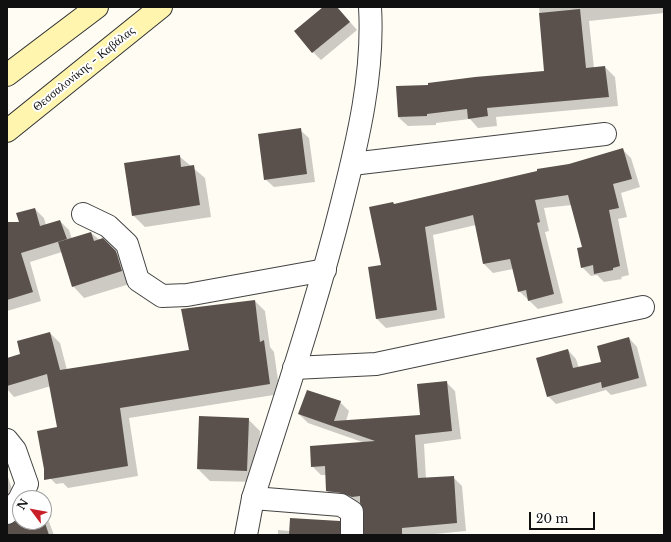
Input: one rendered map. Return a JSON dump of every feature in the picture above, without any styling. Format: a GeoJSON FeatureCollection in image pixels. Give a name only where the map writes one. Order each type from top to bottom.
{"type":"FeatureCollection","features":[{"type":"Feature","properties":{"kind":"main road"},"geometry":{"type":"LineString","coordinates":[[7,75],[97,7]]}},
{"type":"Feature","properties":{"kind":"main road","name":"Θεσσαλονίκης - Καβάλας"},"geometry":{"type":"LineString","coordinates":[[7,131],[162,7]]}},
{"type":"Feature","properties":{"kind":"street"},"geometry":{"type":"LineString","coordinates":[[246,535],[253,498],[324,270],[352,164],[358,137],[372,38],[370,7]]}},
{"type":"Feature","properties":{"kind":"street"},"geometry":{"type":"LineString","coordinates":[[352,164],[605,134]]}},
{"type":"Feature","properties":{"kind":"street"},"geometry":{"type":"LineString","coordinates":[[83,214],[108,226],[127,244],[138,280],[162,296],[187,295],[324,270]]}},
{"type":"Feature","properties":{"kind":"street"},"geometry":{"type":"LineString","coordinates":[[294,368],[376,364],[643,307]]}},
{"type":"Feature","properties":{"kind":"street"},"geometry":{"type":"LineString","coordinates":[[7,440],[15,450],[27,484],[24,490]]}},
{"type":"Feature","properties":{"kind":"street"},"geometry":{"type":"LineString","coordinates":[[253,498],[341,505],[352,512],[352,535]]}},
{"type":"Feature","properties":{"kind":"building"},"geometry":{"type":"Polygon","coordinates":[[[323,7],[337,7],[350,22],[312,53],[294,31],[323,7]]]}},
{"type":"Feature","properties":{"kind":"building"},"geometry":{"type":"Polygon","coordinates":[[[580,9],[586,68],[605,66],[609,97],[487,108],[488,116],[468,119],[467,109],[427,114],[427,116],[398,117],[396,86],[428,85],[428,83],[475,77],[544,71],[539,13],[580,9]]]}},
{"type":"Feature","properties":{"kind":"building"},"geometry":{"type":"Polygon","coordinates":[[[301,128],[307,174],[264,180],[258,134],[301,128]]]}},
{"type":"Feature","properties":{"kind":"building"},"geometry":{"type":"Polygon","coordinates":[[[623,148],[632,179],[613,184],[619,208],[609,210],[620,266],[613,268],[613,270],[594,274],[593,265],[581,268],[577,248],[582,247],[568,195],[535,200],[540,222],[537,223],[554,294],[528,301],[526,290],[518,292],[510,259],[483,264],[473,215],[425,227],[437,310],[376,319],[368,267],[381,265],[369,207],[393,202],[394,204],[537,171],[537,169],[569,164],[623,148]]]}},
{"type":"Feature","properties":{"kind":"building"},"geometry":{"type":"Polygon","coordinates":[[[180,155],[181,167],[194,165],[200,205],[132,216],[124,163],[180,155]]]}},
{"type":"Feature","properties":{"kind":"building"},"geometry":{"type":"Polygon","coordinates":[[[35,208],[40,226],[60,220],[67,239],[21,253],[33,292],[7,300],[7,222],[19,222],[16,213],[35,208]]]}},
{"type":"Feature","properties":{"kind":"building"},"geometry":{"type":"Polygon","coordinates":[[[91,232],[94,241],[103,238],[116,251],[122,271],[72,287],[58,242],[91,232]]]}},
{"type":"Feature","properties":{"kind":"building"},"geometry":{"type":"Polygon","coordinates":[[[255,300],[260,342],[264,340],[270,384],[120,408],[128,466],[44,480],[44,469],[37,431],[57,427],[47,374],[7,386],[7,358],[20,354],[17,341],[50,332],[60,370],[189,350],[181,309],[255,300]]]}},
{"type":"Feature","properties":{"kind":"building"},"geometry":{"type":"Polygon","coordinates":[[[629,337],[639,378],[602,388],[601,382],[547,397],[536,358],[568,349],[573,368],[601,362],[597,346],[629,337]]]}},
{"type":"Feature","properties":{"kind":"building"},"geometry":{"type":"Polygon","coordinates":[[[447,381],[452,431],[415,435],[418,478],[454,476],[457,523],[402,528],[402,535],[364,535],[364,512],[360,503],[360,496],[352,497],[342,493],[326,491],[325,466],[311,467],[310,446],[375,441],[298,414],[307,390],[341,401],[334,421],[420,415],[417,384],[447,381]]]}},
{"type":"Feature","properties":{"kind":"building"},"geometry":{"type":"Polygon","coordinates":[[[199,416],[249,418],[247,471],[197,469],[199,416]]]}},
{"type":"Feature","properties":{"kind":"building"},"geometry":{"type":"Polygon","coordinates":[[[290,518],[340,521],[340,535],[289,535],[290,518]]]}},
{"type":"Feature","properties":{"kind":"building"},"geometry":{"type":"Polygon","coordinates":[[[12,523],[12,530],[47,530],[49,535],[7,535],[7,525],[12,523]]]}}]}
